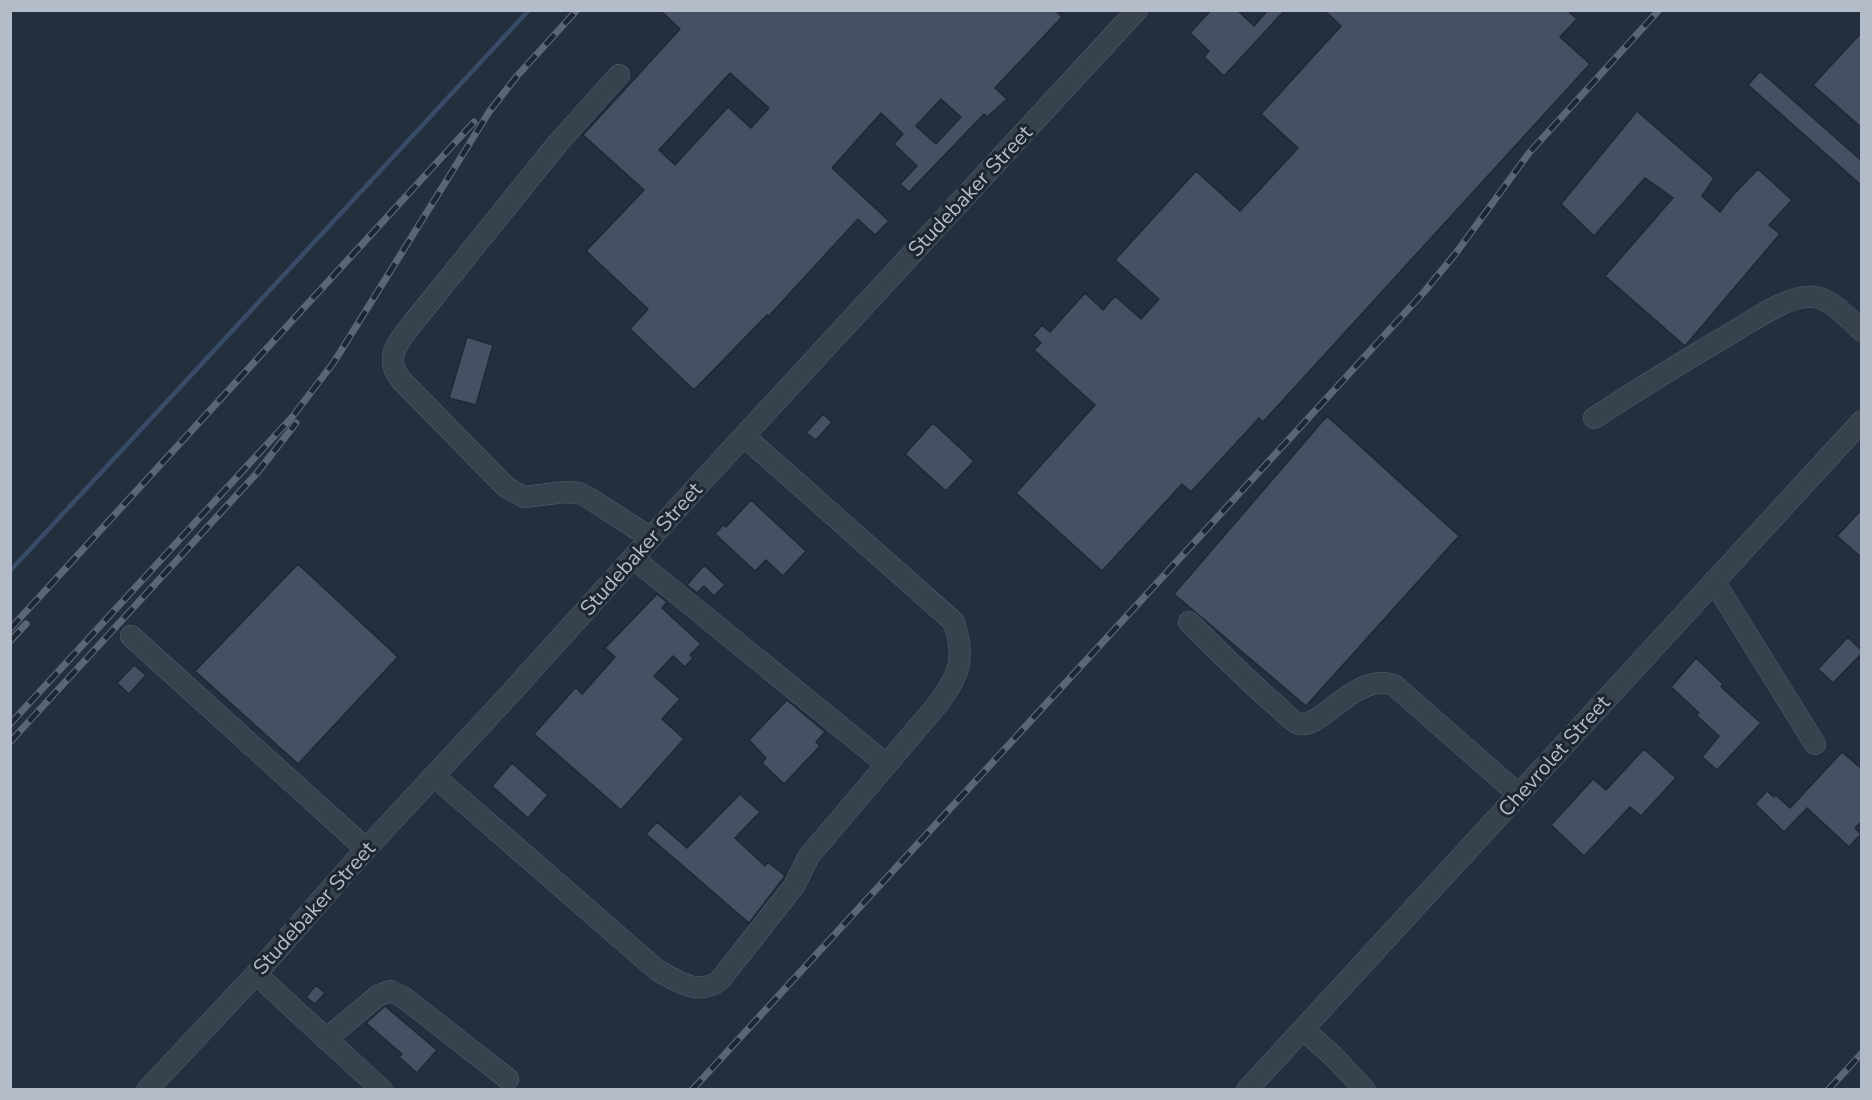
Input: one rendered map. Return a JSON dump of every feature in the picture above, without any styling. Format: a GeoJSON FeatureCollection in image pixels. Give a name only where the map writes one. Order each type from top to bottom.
{"type":"FeatureCollection","features":[{"type":"Feature","properties":{"kind":"lane","name":"Studebaker Street"},"geometry":{"type":"LineString","coordinates":[[147,1089],[256,974],[366,849],[1137,10]]}},
{"type":"Feature","properties":{"kind":"lane"},"geometry":{"type":"LineString","coordinates":[[619,75],[558,143],[412,324],[394,350],[393,363],[394,370],[402,381],[506,487],[524,497],[565,492],[579,493],[651,538]]}},
{"type":"Feature","properties":{"kind":"lane"},"geometry":{"type":"LineString","coordinates":[[1594,418],[1670,368],[1798,298],[1813,296],[1826,300],[1862,331]]}},
{"type":"Feature","properties":{"kind":"lane","name":"Chevrolet Street"},"geometry":{"type":"LineString","coordinates":[[1247,1089],[1862,421]]}},
{"type":"Feature","properties":{"kind":"lane"},"geometry":{"type":"LineString","coordinates":[[434,776],[657,970],[681,984],[697,988],[710,988],[720,980],[794,886],[809,856],[937,705],[954,681],[960,658],[959,638],[954,622],[744,436]]}},
{"type":"Feature","properties":{"kind":"lane"},"geometry":{"type":"LineString","coordinates":[[633,558],[886,764]]}},
{"type":"Feature","properties":{"kind":"lane"},"geometry":{"type":"LineString","coordinates":[[1714,581],[1815,744]]}},
{"type":"Feature","properties":{"kind":"lane"},"geometry":{"type":"LineString","coordinates":[[1189,622],[1298,724],[1307,725],[1317,721],[1346,697],[1370,684],[1383,681],[1394,685],[1519,795]]}},
{"type":"Feature","properties":{"kind":"lane"},"geometry":{"type":"LineString","coordinates":[[131,636],[366,849]]}},
{"type":"Feature","properties":{"kind":"lane"},"geometry":{"type":"LineString","coordinates":[[256,974],[382,1089]]}},
{"type":"Feature","properties":{"kind":"lane"},"geometry":{"type":"LineString","coordinates":[[326,1039],[379,995],[391,991],[403,997],[508,1079]]}},
{"type":"Feature","properties":{"kind":"lane"},"geometry":{"type":"LineString","coordinates":[[1303,1029],[1365,1089]]}},
{"type":"Feature","properties":{"kind":"building"},"geometry":{"type":"Polygon","coordinates":[[[660,10],[1055,10],[1062,17],[995,88],[1007,99],[987,117],[984,114],[909,192],[900,184],[917,166],[894,144],[903,134],[881,113],[832,168],[889,221],[875,235],[858,219],[768,317],[767,315],[694,390],[630,329],[648,309],[586,251],[644,190],[583,135],[680,29],[660,10]],[[730,73],[659,150],[675,165],[728,107],[751,128],[769,108],[730,73]],[[941,99],[916,126],[936,144],[961,117],[941,99]]]}},
{"type":"Feature","properties":{"kind":"building"},"geometry":{"type":"Polygon","coordinates":[[[1211,10],[1237,10],[1254,26],[1268,10],[1285,10],[1224,76],[1204,57],[1209,51],[1190,33],[1211,10]]]}},
{"type":"Feature","properties":{"kind":"building"},"geometry":{"type":"Polygon","coordinates":[[[1324,10],[1567,10],[1577,19],[1560,37],[1590,64],[1263,422],[1259,418],[1191,492],[1182,484],[1102,571],[1016,493],[1095,405],[1034,350],[1041,343],[1033,335],[1042,325],[1050,332],[1085,293],[1103,310],[1115,296],[1141,319],[1159,299],[1115,260],[1196,171],[1240,211],[1298,148],[1261,114],[1341,26],[1324,10]]]}},
{"type":"Feature","properties":{"kind":"building"},"geometry":{"type":"Polygon","coordinates":[[[1862,32],[1862,128],[1813,85],[1862,32]]]}},
{"type":"Feature","properties":{"kind":"building"},"geometry":{"type":"Polygon","coordinates":[[[1760,71],[1862,161],[1862,186],[1748,85],[1760,71]]]}},
{"type":"Feature","properties":{"kind":"building"},"geometry":{"type":"Polygon","coordinates":[[[1637,111],[1714,178],[1702,196],[1720,212],[1758,169],[1792,200],[1769,225],[1780,234],[1685,346],[1605,276],[1673,198],[1645,178],[1594,236],[1561,204],[1637,111]]]}},
{"type":"Feature","properties":{"kind":"building"},"geometry":{"type":"Polygon","coordinates":[[[467,337],[493,345],[476,405],[449,398],[467,337]]]}},
{"type":"Feature","properties":{"kind":"building"},"geometry":{"type":"Polygon","coordinates":[[[823,414],[832,422],[816,440],[806,433],[823,414]]]}},
{"type":"Feature","properties":{"kind":"building"},"geometry":{"type":"Polygon","coordinates":[[[1327,416],[1459,536],[1306,706],[1174,594],[1327,416]]]}},
{"type":"Feature","properties":{"kind":"building"},"geometry":{"type":"Polygon","coordinates":[[[933,423],[974,461],[946,491],[905,454],[933,423]]]}},
{"type":"Feature","properties":{"kind":"building"},"geometry":{"type":"Polygon","coordinates":[[[751,500],[806,551],[783,576],[766,560],[755,571],[715,534],[723,525],[726,527],[751,500]]]}},
{"type":"Feature","properties":{"kind":"building"},"geometry":{"type":"Polygon","coordinates":[[[1862,509],[1862,558],[1837,536],[1862,509]]]}},
{"type":"Feature","properties":{"kind":"building"},"geometry":{"type":"Polygon","coordinates":[[[298,564],[398,657],[298,764],[195,671],[298,564]]]}},
{"type":"Feature","properties":{"kind":"building"},"geometry":{"type":"Polygon","coordinates":[[[704,565],[725,585],[714,596],[704,586],[697,593],[687,585],[704,565]]]}},
{"type":"Feature","properties":{"kind":"building"},"geometry":{"type":"Polygon","coordinates":[[[657,594],[667,602],[662,608],[701,644],[690,655],[693,658],[685,667],[673,656],[654,676],[680,699],[662,719],[684,739],[621,810],[534,734],[576,687],[582,694],[615,657],[605,648],[657,594]]]}},
{"type":"Feature","properties":{"kind":"building"},"geometry":{"type":"Polygon","coordinates":[[[1848,637],[1862,653],[1833,683],[1818,669],[1848,637]]]}},
{"type":"Feature","properties":{"kind":"building"},"geometry":{"type":"Polygon","coordinates":[[[1696,658],[1723,684],[1721,687],[1761,723],[1717,770],[1702,757],[1719,736],[1696,715],[1699,713],[1671,687],[1696,658]]]}},
{"type":"Feature","properties":{"kind":"building"},"geometry":{"type":"Polygon","coordinates":[[[134,665],[146,675],[129,694],[117,683],[134,665]]]}},
{"type":"Feature","properties":{"kind":"building"},"geometry":{"type":"Polygon","coordinates":[[[787,700],[825,732],[816,742],[820,746],[784,784],[762,763],[766,758],[749,740],[787,700]]]}},
{"type":"Feature","properties":{"kind":"building"},"geometry":{"type":"Polygon","coordinates":[[[1644,749],[1676,778],[1641,816],[1630,807],[1584,856],[1551,825],[1593,779],[1606,790],[1644,749]]]}},
{"type":"Feature","properties":{"kind":"building"},"geometry":{"type":"Polygon","coordinates":[[[1842,752],[1862,769],[1862,821],[1855,828],[1861,834],[1849,847],[1807,808],[1784,832],[1755,804],[1767,791],[1774,797],[1776,795],[1790,808],[1842,752]]]}},
{"type":"Feature","properties":{"kind":"building"},"geometry":{"type":"Polygon","coordinates":[[[512,763],[548,795],[528,818],[492,786],[512,763]]]}},
{"type":"Feature","properties":{"kind":"building"},"geometry":{"type":"Polygon","coordinates":[[[740,794],[760,812],[735,838],[765,866],[768,862],[785,876],[749,923],[646,834],[657,822],[687,848],[740,794]]]}},
{"type":"Feature","properties":{"kind":"building"},"geometry":{"type":"Polygon","coordinates":[[[316,985],[325,993],[315,1004],[306,997],[316,985]]]}},
{"type":"Feature","properties":{"kind":"building"},"geometry":{"type":"Polygon","coordinates":[[[385,1006],[437,1050],[417,1073],[399,1057],[402,1054],[366,1023],[385,1006]]]}},
{"type":"Feature","properties":{"kind":"waterway"},"geometry":{"type":"LineString","coordinates":[[10,571],[529,10]]}},
{"type":"Feature","properties":{"kind":"railway"},"geometry":{"type":"LineString","coordinates":[[10,724],[293,416],[334,362],[489,112],[517,76],[577,10]]}},
{"type":"Feature","properties":{"kind":"railway"},"geometry":{"type":"LineString","coordinates":[[692,1090],[1424,292],[1456,253],[1529,153],[1659,10]]}},
{"type":"Feature","properties":{"kind":"railway"},"geometry":{"type":"LineString","coordinates":[[10,629],[474,122]]}},
{"type":"Feature","properties":{"kind":"railway"},"geometry":{"type":"LineString","coordinates":[[10,742],[257,473],[296,423]]}},
{"type":"Feature","properties":{"kind":"railway"},"geometry":{"type":"LineString","coordinates":[[10,641],[26,624]]}},
{"type":"Feature","properties":{"kind":"railway"},"geometry":{"type":"LineString","coordinates":[[1828,1090],[1862,1053]]}}]}
